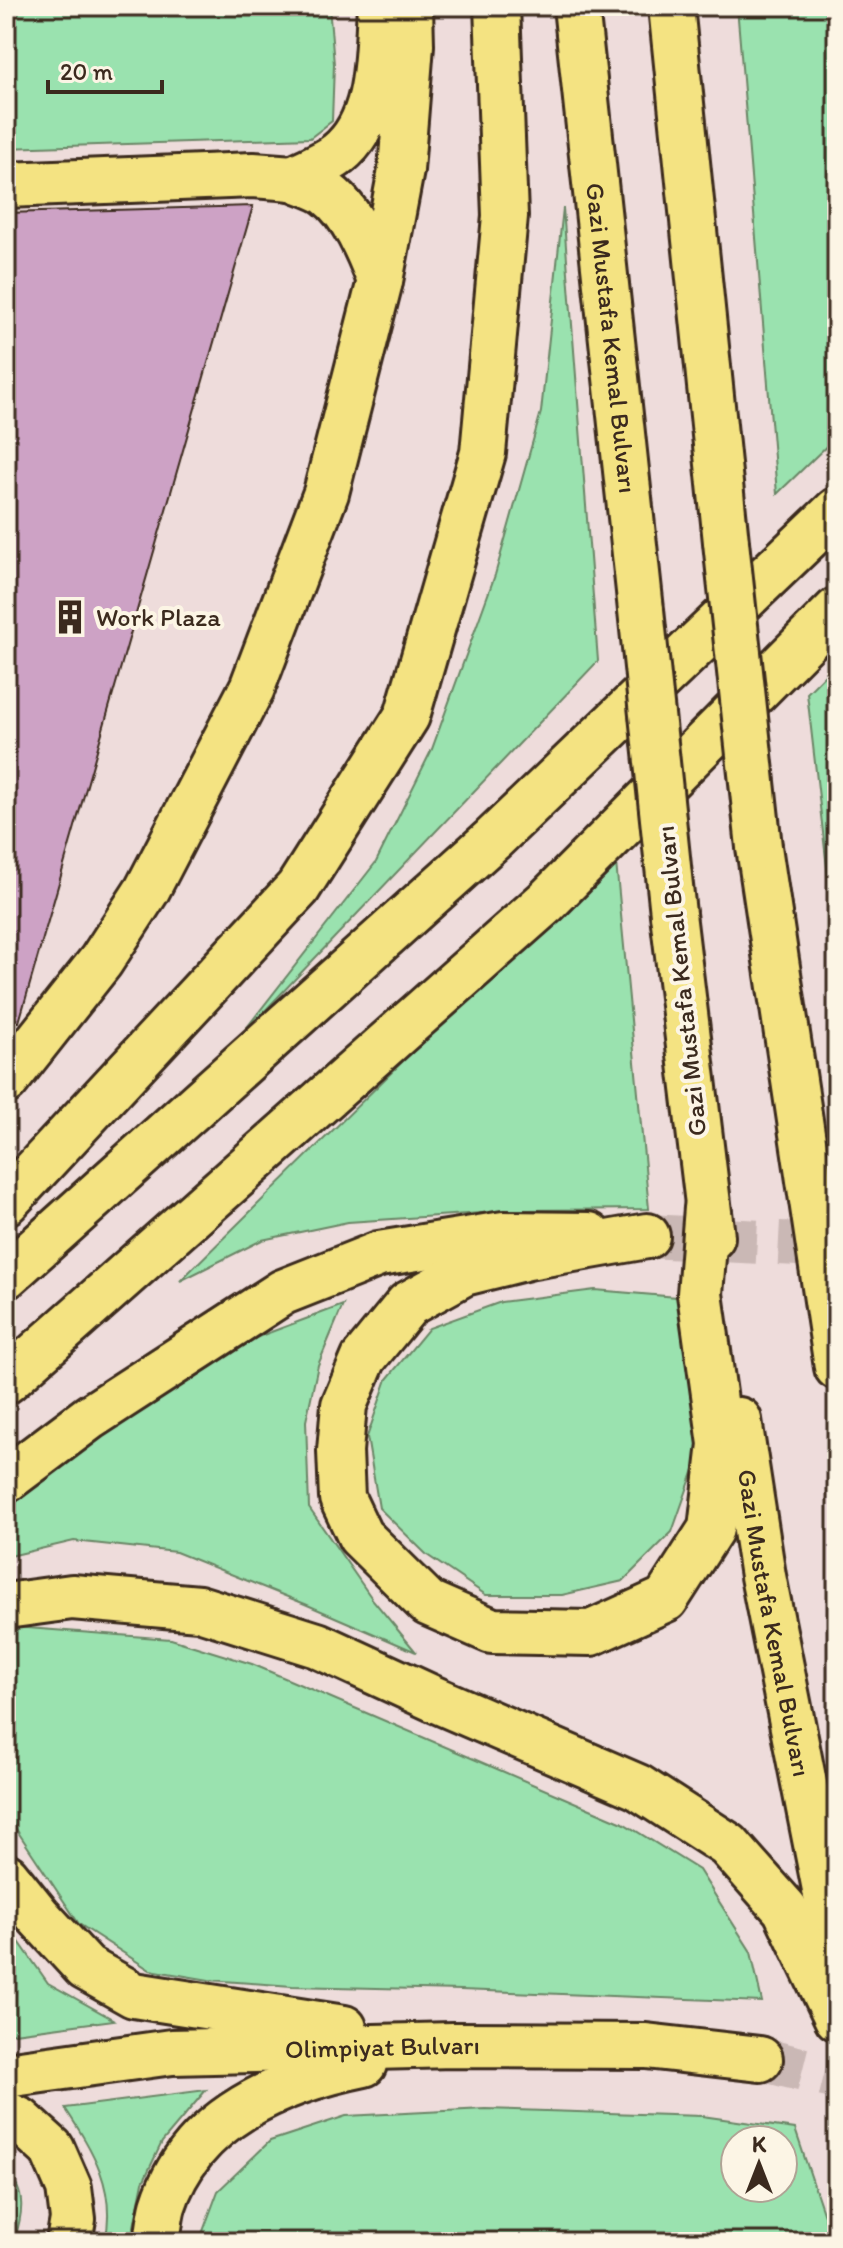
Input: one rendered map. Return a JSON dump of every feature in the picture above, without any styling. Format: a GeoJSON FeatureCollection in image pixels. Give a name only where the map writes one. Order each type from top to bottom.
{"type":"FeatureCollection","features":[{"type":"Feature","properties":{"kind":"main road"},"geometry":{"type":"LineString","coordinates":[[293,178],[338,155],[358,133],[370,102],[380,6]]}},
{"type":"Feature","properties":{"kind":"main road"},"geometry":{"type":"LineString","coordinates":[[6,1081],[101,961],[147,890],[252,688],[326,493],[380,281],[401,170],[411,45],[410,6]]}},
{"type":"Feature","properties":{"kind":"main road"},"geometry":{"type":"LineString","coordinates":[[6,1202],[298,888],[407,716],[483,453],[505,216],[497,6]]}},
{"type":"Feature","properties":{"kind":"main road","name":"Gazi Mustafa Kemal Bulvarı"},"geometry":{"type":"LineString","coordinates":[[576,6],[707,1208],[763,1576],[837,1950]]}},
{"type":"Feature","properties":{"kind":"main road"},"geometry":{"type":"LineString","coordinates":[[671,6],[759,847],[837,1367]]}},
{"type":"Feature","properties":{"kind":"main road"},"geometry":{"type":"LineString","coordinates":[[6,185],[253,175],[293,178],[328,194],[352,220],[380,281]]}},
{"type":"Feature","properties":{"kind":"main road"},"geometry":{"type":"LineString","coordinates":[[6,1276],[493,839],[837,510]]}},
{"type":"Feature","properties":{"kind":"main road"},"geometry":{"type":"LineString","coordinates":[[6,1381],[546,902],[837,610]]}},
{"type":"Feature","properties":{"kind":"main road"},"geometry":{"type":"LineString","coordinates":[[6,1480],[90,1417],[283,1292],[379,1254],[504,1234],[647,1236],[528,1257],[464,1273],[408,1304],[364,1358],[344,1405],[340,1451],[342,1498],[360,1536],[428,1603],[492,1631],[591,1633],[666,1599],[711,1529],[721,1444],[700,1294],[707,1208]]}},
{"type":"Feature","properties":{"kind":"main road"},"geometry":{"type":"LineString","coordinates":[[6,1606],[72,1597],[199,1608],[317,1645],[638,1787],[728,1845],[785,1909],[837,2018]]}},
{"type":"Feature","properties":{"kind":"main road"},"geometry":{"type":"LineString","coordinates":[[6,1876],[86,1968],[134,1995],[453,2045]]}},
{"type":"Feature","properties":{"kind":"main road"},"geometry":{"type":"LineString","coordinates":[[157,2242],[163,2206],[178,2171],[202,2138],[237,2110],[325,2072],[453,2045]]}},
{"type":"Feature","properties":{"kind":"main road","name":"Olimpiyat Bulvarı"},"geometry":{"type":"LineString","coordinates":[[6,2075],[172,2052],[453,2045],[646,2046],[760,2059]]}},
{"type":"Feature","properties":{"kind":"main road"},"geometry":{"type":"LineString","coordinates":[[6,2114],[21,2121],[52,2149],[69,2188],[73,2219],[69,2242]]}},
{"type":"Feature","properties":{"kind":"green space"},"geometry":{"type":"Polygon","coordinates":[[[6,6],[329,6],[334,64],[332,121],[310,138],[6,148],[6,6]]]}},
{"type":"Feature","properties":{"kind":"green space"},"geometry":{"type":"Polygon","coordinates":[[[737,6],[837,6],[837,436],[777,494],[737,6]]]}},
{"type":"Feature","properties":{"kind":"green space"},"geometry":{"type":"Polygon","coordinates":[[[563,208],[598,661],[237,1040],[376,862],[432,749],[495,575],[541,412],[563,208]]]}},
{"type":"Feature","properties":{"kind":"green space"},"geometry":{"type":"Polygon","coordinates":[[[837,663],[837,940],[807,693],[837,663]]]}},
{"type":"Feature","properties":{"kind":"green space"},"geometry":{"type":"Polygon","coordinates":[[[615,852],[649,1209],[527,1210],[348,1222],[262,1240],[180,1281],[615,852]]]}},
{"type":"Feature","properties":{"kind":"green space"},"geometry":{"type":"Polygon","coordinates":[[[595,1290],[677,1297],[702,1447],[672,1532],[623,1581],[562,1595],[486,1595],[427,1555],[379,1508],[367,1437],[387,1379],[429,1328],[501,1302],[595,1290]]]}},
{"type":"Feature","properties":{"kind":"green space"},"geometry":{"type":"Polygon","coordinates":[[[343,1305],[318,1365],[306,1421],[309,1508],[373,1600],[416,1652],[176,1552],[74,1541],[6,1557],[6,1505],[24,1490],[195,1371],[255,1338],[343,1305]]]}},
{"type":"Feature","properties":{"kind":"green space"},"geometry":{"type":"Polygon","coordinates":[[[14,1627],[171,1639],[252,1664],[623,1823],[699,1870],[751,1952],[762,2002],[292,1986],[209,1980],[150,1970],[79,1924],[6,1814],[6,1630],[14,1627]]]}},
{"type":"Feature","properties":{"kind":"green space"},"geometry":{"type":"Polygon","coordinates":[[[6,1923],[48,1983],[114,2020],[6,2034],[6,1923]]]}},
{"type":"Feature","properties":{"kind":"green space"},"geometry":{"type":"Polygon","coordinates":[[[206,2090],[162,2142],[143,2182],[131,2242],[105,2242],[108,2205],[100,2171],[65,2108],[206,2090]]]}},
{"type":"Feature","properties":{"kind":"green space"},"geometry":{"type":"Polygon","coordinates":[[[485,2109],[702,2116],[759,2124],[719,2124],[719,2204],[799,2204],[799,2141],[833,2242],[199,2242],[218,2191],[270,2141],[346,2116],[485,2109]]]}},
{"type":"Feature","properties":{"kind":"green space"},"geometry":{"type":"Polygon","coordinates":[[[6,2172],[20,2196],[21,2214],[14,2242],[6,2242],[6,2172]]]}},
{"type":"Feature","properties":{"kind":"building","name":"Work Plaza"},"geometry":{"type":"Polygon","coordinates":[[[253,206],[19,1022],[6,1022],[6,213],[253,206]]]}},
{"type":"Feature","properties":{"kind":"tunnel"},"geometry":{"type":"LineString","coordinates":[[647,1236],[837,1246]]}},
{"type":"Feature","properties":{"kind":"tunnel"},"geometry":{"type":"LineString","coordinates":[[760,2059],[837,2078]]}},
{"type":"Feature","properties":{"kind":"place","name":"Work Plaza"},"geometry":{"type":"Point","coordinates":[70,617]}}]}
